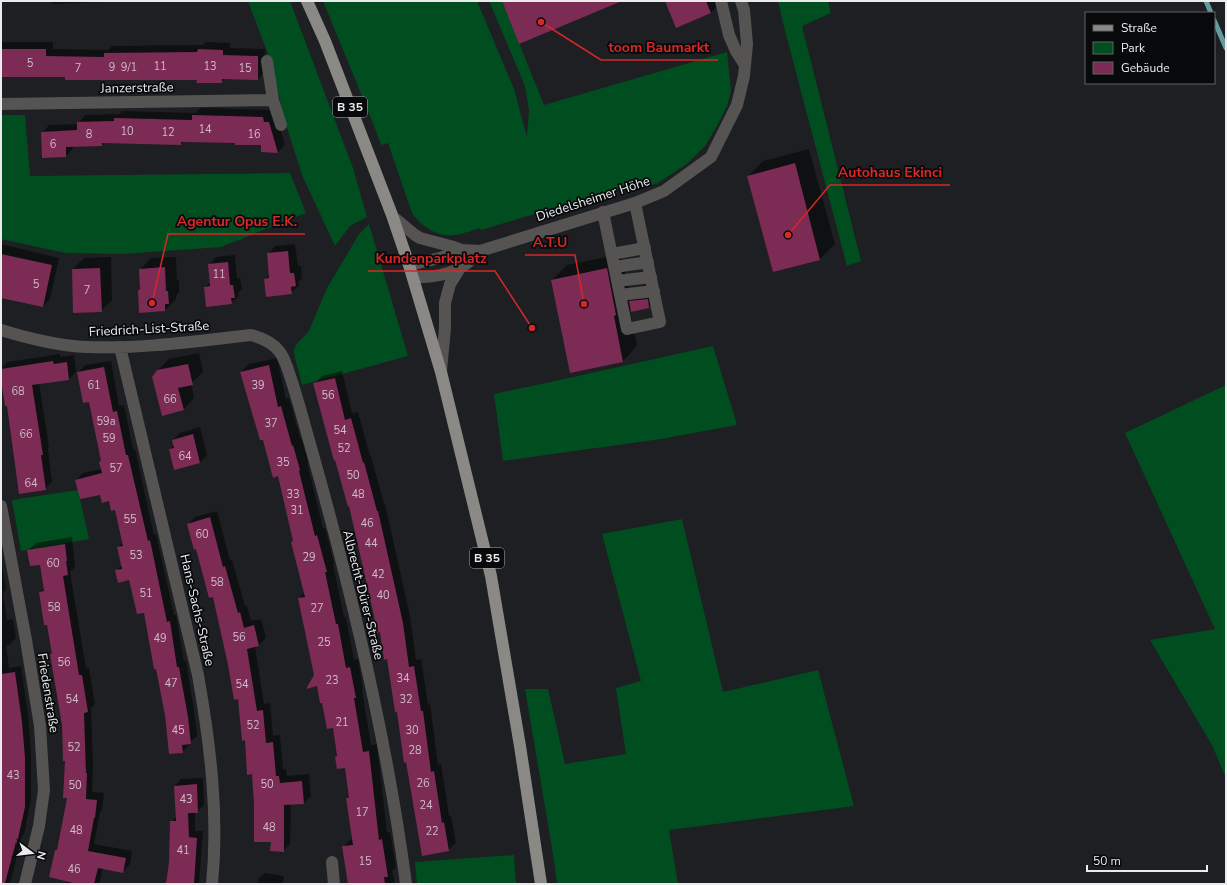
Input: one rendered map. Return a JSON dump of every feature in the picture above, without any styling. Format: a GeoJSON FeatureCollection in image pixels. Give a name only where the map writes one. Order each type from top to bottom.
{"type":"FeatureCollection","features":[{"type":"Feature","properties":{"kind":"main road","name":"B 35"},"geometry":{"type":"LineString","coordinates":[[307,1],[325,41],[394,217],[441,372],[491,576],[542,884]]}},
{"type":"Feature","properties":{"kind":"street"},"geometry":{"type":"LineString","coordinates":[[721,1],[729,34],[736,51],[745,65]]}},
{"type":"Feature","properties":{"kind":"street","name":"Diedelsheimer Höhe"},"geometry":{"type":"LineString","coordinates":[[480,251],[635,203],[664,191],[711,157],[737,105],[744,76],[747,44],[744,10],[741,1]]}},
{"type":"Feature","properties":{"kind":"street"},"geometry":{"type":"LineString","coordinates":[[267,61],[273,100],[281,125]]}},
{"type":"Feature","properties":{"kind":"street","name":"Janzerstraße"},"geometry":{"type":"LineString","coordinates":[[1,104],[273,100]]}},
{"type":"Feature","properties":{"kind":"street"},"geometry":{"type":"LineString","coordinates":[[603,212],[627,329],[660,322],[635,203]]}},
{"type":"Feature","properties":{"kind":"street"},"geometry":{"type":"LineString","coordinates":[[394,217],[420,238],[462,250],[480,251]]}},
{"type":"Feature","properties":{"kind":"street"},"geometry":{"type":"LineString","coordinates":[[612,254],[645,248]]}},
{"type":"Feature","properties":{"kind":"street"},"geometry":{"type":"LineString","coordinates":[[409,265],[440,258],[462,250]]}},
{"type":"Feature","properties":{"kind":"street"},"geometry":{"type":"LineString","coordinates":[[413,277],[426,278],[440,276],[465,265],[480,251]]}},
{"type":"Feature","properties":{"kind":"street"},"geometry":{"type":"LineString","coordinates":[[615,267],[648,262]]}},
{"type":"Feature","properties":{"kind":"street"},"geometry":{"type":"LineString","coordinates":[[441,372],[445,328],[445,303],[450,284],[460,268]]}},
{"type":"Feature","properties":{"kind":"street"},"geometry":{"type":"LineString","coordinates":[[617,281],[651,277]]}},
{"type":"Feature","properties":{"kind":"street"},"geometry":{"type":"LineString","coordinates":[[620,294],[654,290]]}},
{"type":"Feature","properties":{"kind":"street","name":"Friedrich-List-Straße"},"geometry":{"type":"LineString","coordinates":[[1,330],[53,342],[80,346],[184,343],[251,335]]}},
{"type":"Feature","properties":{"kind":"street","name":"Albrecht-Dürer-Straße"},"geometry":{"type":"LineString","coordinates":[[251,335],[265,340],[280,351],[287,366],[299,404],[322,486],[360,638],[387,767],[397,821],[406,884]]}},
{"type":"Feature","properties":{"kind":"street","name":"Hans-Sachs-Straße"},"geometry":{"type":"LineString","coordinates":[[120,346],[198,675],[206,718],[214,814],[214,866],[212,884]]}},
{"type":"Feature","properties":{"kind":"street","name":"Friedenstraße"},"geometry":{"type":"LineString","coordinates":[[1,506],[3,528],[40,726],[44,790],[40,826],[25,884]]}},
{"type":"Feature","properties":{"kind":"street"},"geometry":{"type":"LineString","coordinates":[[332,862],[334,884]]}},
{"type":"Feature","properties":{"kind":"green space"},"geometry":{"type":"Polygon","coordinates":[[[248,1],[290,1],[353,168],[367,217],[350,226],[335,246],[302,175],[285,121],[271,62],[248,1]]]}},
{"type":"Feature","properties":{"kind":"green space"},"geometry":{"type":"Polygon","coordinates":[[[323,1],[477,1],[514,89],[527,137],[529,110],[525,86],[489,1],[502,1],[544,105],[727,52],[731,91],[727,106],[705,146],[688,163],[658,183],[641,188],[625,187],[481,230],[480,228],[458,234],[442,235],[430,230],[412,213],[388,143],[381,145],[323,1]]]}},
{"type":"Feature","properties":{"kind":"green space"},"geometry":{"type":"Polygon","coordinates":[[[778,1],[828,1],[831,13],[802,26],[861,261],[847,266],[783,23],[778,1]]]}},
{"type":"Feature","properties":{"kind":"green space"},"geometry":{"type":"Polygon","coordinates":[[[1,115],[25,115],[30,176],[290,173],[306,213],[221,247],[122,254],[66,253],[1,239],[1,115]]]}},
{"type":"Feature","properties":{"kind":"green space"},"geometry":{"type":"Polygon","coordinates":[[[369,224],[408,356],[302,385],[295,358],[294,350],[296,345],[309,331],[326,290],[359,234],[369,224]]]}},
{"type":"Feature","properties":{"kind":"green space"},"geometry":{"type":"Polygon","coordinates":[[[713,346],[737,425],[661,439],[503,461],[494,394],[713,346]]]}},
{"type":"Feature","properties":{"kind":"green space"},"geometry":{"type":"Polygon","coordinates":[[[1226,385],[1226,778],[1212,745],[1150,640],[1215,629],[1125,433],[1226,385]]]}},
{"type":"Feature","properties":{"kind":"green space"},"geometry":{"type":"Polygon","coordinates":[[[78,490],[89,539],[21,551],[12,500],[78,490]]]}},
{"type":"Feature","properties":{"kind":"green space"},"geometry":{"type":"Polygon","coordinates":[[[682,519],[723,692],[818,670],[854,806],[669,830],[678,884],[557,884],[525,689],[548,689],[565,764],[626,754],[616,688],[641,681],[602,534],[682,519]]]}},
{"type":"Feature","properties":{"kind":"green space"},"geometry":{"type":"Polygon","coordinates":[[[514,855],[516,884],[417,884],[415,862],[514,855]]]}},
{"type":"Feature","properties":{"kind":"building"},"geometry":{"type":"Polygon","coordinates":[[[502,1],[622,1],[519,44],[502,1]]]}},
{"type":"Feature","properties":{"kind":"building"},"geometry":{"type":"Polygon","coordinates":[[[665,1],[706,1],[711,13],[676,28],[665,1]]]}},
{"type":"Feature","properties":{"kind":"building"},"geometry":{"type":"Polygon","coordinates":[[[1,49],[46,49],[46,56],[104,57],[104,53],[197,52],[198,49],[223,50],[223,55],[258,56],[258,80],[222,79],[222,83],[196,83],[197,80],[65,80],[65,77],[1,77],[1,49]]]}},
{"type":"Feature","properties":{"kind":"building"},"geometry":{"type":"Polygon","coordinates":[[[192,115],[263,117],[264,122],[269,122],[278,153],[261,152],[261,145],[235,145],[235,143],[181,142],[181,145],[102,143],[102,146],[66,147],[66,157],[42,158],[41,132],[77,130],[77,122],[114,121],[114,118],[192,120],[192,115]]]}},
{"type":"Feature","properties":{"kind":"building"},"geometry":{"type":"Polygon","coordinates":[[[795,163],[820,260],[773,272],[747,176],[795,163]]]}},
{"type":"Feature","properties":{"kind":"building"},"geometry":{"type":"Polygon","coordinates":[[[288,251],[290,273],[294,273],[296,286],[291,287],[292,294],[266,297],[264,279],[269,278],[267,253],[288,251]]]}},
{"type":"Feature","properties":{"kind":"building"},"geometry":{"type":"Polygon","coordinates":[[[1,254],[52,265],[43,307],[1,298],[1,254]]]}},
{"type":"Feature","properties":{"kind":"building"},"geometry":{"type":"Polygon","coordinates":[[[228,262],[230,285],[233,285],[235,298],[231,298],[232,304],[206,307],[204,287],[210,286],[208,264],[228,262]]]}},
{"type":"Feature","properties":{"kind":"building"},"geometry":{"type":"Polygon","coordinates":[[[165,267],[166,291],[168,291],[169,304],[165,304],[165,311],[139,313],[139,269],[165,267]]]}},
{"type":"Feature","properties":{"kind":"building"},"geometry":{"type":"Polygon","coordinates":[[[100,268],[102,312],[73,313],[72,269],[100,268]]]}},
{"type":"Feature","properties":{"kind":"building"},"geometry":{"type":"Polygon","coordinates":[[[607,268],[623,362],[570,373],[551,280],[607,268]]]}},
{"type":"Feature","properties":{"kind":"building"},"geometry":{"type":"Polygon","coordinates":[[[648,299],[649,308],[631,312],[629,301],[648,299]]]}},
{"type":"Feature","properties":{"kind":"building"},"geometry":{"type":"Polygon","coordinates":[[[53,361],[54,364],[67,362],[69,380],[32,385],[43,455],[41,455],[46,490],[19,494],[7,406],[5,406],[1,380],[1,369],[53,361]]]}},
{"type":"Feature","properties":{"kind":"building"},"geometry":{"type":"Polygon","coordinates":[[[188,364],[193,385],[178,388],[184,410],[162,416],[152,377],[157,370],[188,364]]]}},
{"type":"Feature","properties":{"kind":"building"},"geometry":{"type":"Polygon","coordinates":[[[269,365],[278,407],[281,406],[292,446],[293,445],[315,536],[317,535],[327,572],[325,572],[336,624],[338,624],[346,668],[350,667],[356,698],[354,698],[363,752],[369,751],[379,840],[382,839],[388,877],[384,877],[385,884],[348,884],[342,846],[353,845],[346,798],[349,798],[345,768],[337,769],[335,757],[337,756],[333,728],[327,729],[317,686],[306,689],[314,675],[298,598],[305,597],[291,542],[293,541],[278,476],[273,478],[263,440],[260,440],[240,372],[269,365]]]}},
{"type":"Feature","properties":{"kind":"building"},"geometry":{"type":"Polygon","coordinates":[[[104,367],[113,412],[117,411],[126,455],[128,455],[148,541],[150,540],[167,622],[170,621],[177,667],[179,667],[188,717],[191,744],[182,745],[183,753],[169,754],[165,715],[156,669],[154,669],[144,613],[137,614],[129,580],[118,583],[115,570],[122,569],[117,547],[123,546],[115,510],[111,511],[109,501],[102,503],[100,495],[80,499],[75,480],[102,473],[89,402],[83,403],[77,372],[104,367]]]}},
{"type":"Feature","properties":{"kind":"building"},"geometry":{"type":"Polygon","coordinates":[[[335,378],[345,420],[351,418],[378,511],[403,623],[409,667],[414,666],[421,711],[423,711],[431,772],[434,771],[442,823],[444,822],[449,851],[422,856],[406,762],[404,763],[397,712],[395,712],[387,659],[384,660],[380,632],[377,633],[349,506],[348,507],[335,460],[334,461],[313,383],[335,378]]]}},
{"type":"Feature","properties":{"kind":"building"},"geometry":{"type":"Polygon","coordinates":[[[193,434],[200,463],[174,470],[169,449],[174,448],[172,440],[193,434]]]}},
{"type":"Feature","properties":{"kind":"building"},"geometry":{"type":"Polygon","coordinates":[[[210,517],[223,567],[225,566],[238,613],[240,612],[244,628],[254,625],[259,646],[247,649],[257,711],[263,710],[266,743],[273,742],[276,776],[279,776],[280,783],[302,781],[304,804],[284,805],[284,852],[270,851],[271,842],[254,842],[252,774],[247,775],[245,740],[242,741],[238,699],[234,700],[213,597],[209,598],[196,549],[194,550],[187,524],[210,517]]]}},
{"type":"Feature","properties":{"kind":"building"},"geometry":{"type":"Polygon","coordinates":[[[65,544],[68,575],[63,576],[79,675],[82,675],[88,712],[84,713],[87,773],[86,799],[97,800],[88,851],[126,858],[123,873],[98,868],[94,884],[77,884],[49,877],[55,850],[57,850],[67,798],[63,798],[65,761],[63,761],[62,725],[50,654],[52,654],[47,625],[44,625],[39,592],[44,591],[40,565],[30,566],[27,550],[65,544]]]}},
{"type":"Feature","properties":{"kind":"building"},"geometry":{"type":"Polygon","coordinates":[[[15,672],[25,758],[25,807],[17,843],[16,842],[5,883],[1,883],[1,674],[15,672]]]}},
{"type":"Feature","properties":{"kind":"building"},"geometry":{"type":"Polygon","coordinates":[[[197,784],[198,813],[188,813],[189,837],[197,838],[194,884],[166,884],[169,862],[170,821],[176,821],[174,786],[197,784]]]}},
{"type":"Feature","properties":{"kind":"waterway"},"geometry":{"type":"LineString","coordinates":[[1206,1],[1211,12]]}},
{"type":"Feature","properties":{"kind":"waterway"},"geometry":{"type":"LineString","coordinates":[[1215,22],[1226,48]]}},
{"type":"Feature","properties":{"kind":"place","name":"toom Baumarkt"},"geometry":{"type":"Point","coordinates":[541,22]}},
{"type":"Feature","properties":{"kind":"place","name":"Autohaus Ekinci"},"geometry":{"type":"Point","coordinates":[788,235]}},
{"type":"Feature","properties":{"kind":"place","name":"Agentur Opus E.K."},"geometry":{"type":"Point","coordinates":[152,303]}},
{"type":"Feature","properties":{"kind":"place","name":"A.T.U"},"geometry":{"type":"Point","coordinates":[584,304]}},
{"type":"Feature","properties":{"kind":"place","name":"Kundenparkplatz"},"geometry":{"type":"Point","coordinates":[532,328]}}]}
